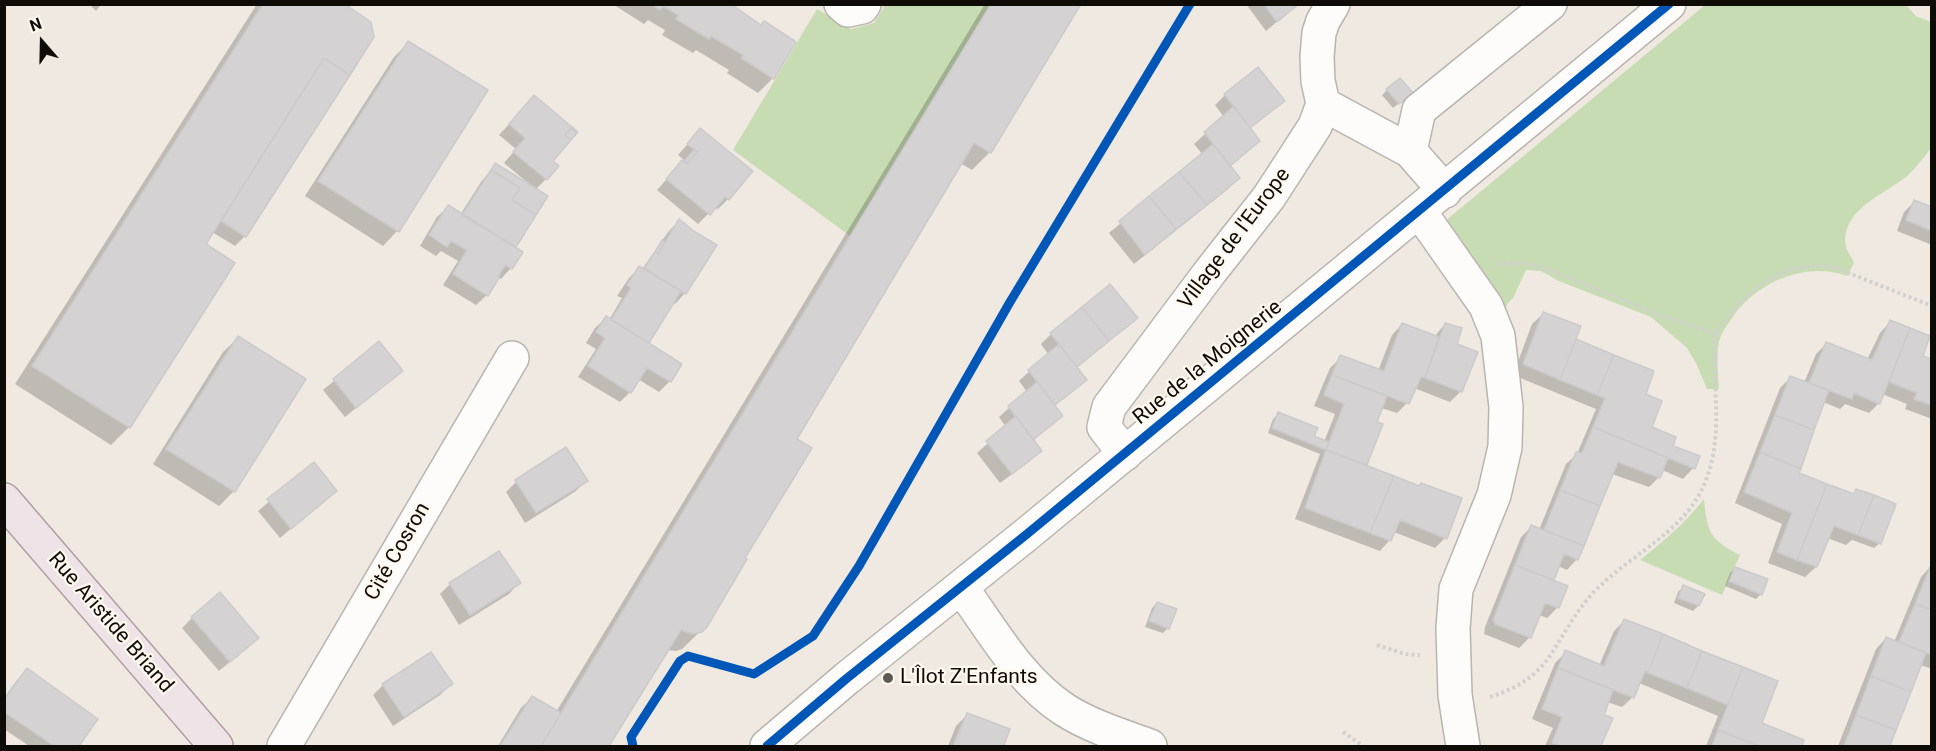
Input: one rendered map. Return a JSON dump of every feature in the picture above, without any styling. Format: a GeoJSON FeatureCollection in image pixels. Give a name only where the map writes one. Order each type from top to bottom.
{"type":"FeatureCollection","features":[{"type":"Feature","properties":{"kind":"main road","name":"Rue Aristide Briand"},"geometry":{"type":"LineString","coordinates":[[4,500],[216,747]]}},
{"type":"Feature","properties":{"kind":"street"},"geometry":{"type":"LineString","coordinates":[[841,4],[849,9],[862,7],[864,4]]}},
{"type":"Feature","properties":{"kind":"street"},"geometry":{"type":"LineString","coordinates":[[1333,4],[1319,33],[1318,81],[1323,104],[1410,151],[1444,191]]}},
{"type":"Feature","properties":{"kind":"street"},"geometry":{"type":"LineString","coordinates":[[1410,151],[1419,110],[1550,4]]}},
{"type":"Feature","properties":{"kind":"street","name":"Rue de la Moignerie"},"geometry":{"type":"LineString","coordinates":[[767,747],[846,679],[1420,212],[1655,9]]}},
{"type":"Feature","properties":{"kind":"street","name":"Village de l'Europe"},"geometry":{"type":"LineString","coordinates":[[1125,454],[1104,427],[1110,407],[1269,197],[1311,134],[1323,104]]}},
{"type":"Feature","properties":{"kind":"street"},"geometry":{"type":"LineString","coordinates":[[1420,212],[1486,306],[1498,336],[1506,406],[1505,447],[1494,495],[1456,589],[1455,695],[1463,747]]}},
{"type":"Feature","properties":{"kind":"street","name":"Cité Cosron"},"geometry":{"type":"LineString","coordinates":[[284,747],[512,358]]}},
{"type":"Feature","properties":{"kind":"street"},"geometry":{"type":"LineString","coordinates":[[961,587],[1016,663],[1044,695],[1066,711],[1150,747]]}},
{"type":"Feature","properties":{"kind":"path"},"geometry":{"type":"LineString","coordinates":[[1462,270],[1473,266],[1497,264],[1520,263],[1538,266],[1655,313],[1715,334]]}},
{"type":"Feature","properties":{"kind":"path"},"geometry":{"type":"LineString","coordinates":[[1457,707],[1504,693],[1535,673],[1546,663],[1590,596],[1611,575],[1669,531],[1687,513],[1706,480],[1713,452],[1718,420],[1714,395],[1715,334],[1735,307],[1758,285],[1808,266],[1823,265],[1932,306]]}},
{"type":"Feature","properties":{"kind":"path"},"geometry":{"type":"LineString","coordinates":[[1343,732],[1363,747]]}},
{"type":"Feature","properties":{"kind":"green space"},"geometry":{"type":"Polygon","coordinates":[[[885,5],[991,5],[850,236],[733,150],[817,9],[851,29],[874,23],[885,5]]]}},
{"type":"Feature","properties":{"kind":"green space"},"geometry":{"type":"Polygon","coordinates":[[[1705,5],[1906,5],[1916,16],[1931,22],[1931,148],[1907,176],[1866,204],[1850,222],[1846,233],[1846,246],[1854,263],[1847,276],[1815,271],[1799,273],[1768,285],[1742,305],[1726,326],[1720,339],[1717,360],[1719,389],[1707,389],[1687,348],[1651,317],[1559,281],[1541,271],[1526,270],[1513,298],[1507,304],[1503,323],[1444,222],[1705,5]]]}},
{"type":"Feature","properties":{"kind":"green space"},"geometry":{"type":"Polygon","coordinates":[[[1704,499],[1712,534],[1722,545],[1740,555],[1722,595],[1640,560],[1690,516],[1704,499]]]}},
{"type":"Feature","properties":{"kind":"building"},"geometry":{"type":"Polygon","coordinates":[[[263,4],[345,4],[371,22],[374,37],[350,75],[324,58],[206,244],[235,263],[130,428],[32,366],[263,4]]]}},
{"type":"Feature","properties":{"kind":"building"},"geometry":{"type":"Polygon","coordinates":[[[651,4],[731,4],[761,25],[764,21],[796,42],[774,79],[741,58],[743,55],[711,36],[709,39],[676,19],[678,15],[663,6],[660,10],[651,4]]]}},
{"type":"Feature","properties":{"kind":"building"},"geometry":{"type":"Polygon","coordinates":[[[991,4],[1081,4],[991,153],[974,143],[797,439],[812,448],[745,558],[747,559],[707,627],[702,632],[693,634],[681,630],[609,746],[541,746],[991,4]]]}},
{"type":"Feature","properties":{"kind":"building"},"geometry":{"type":"Polygon","coordinates":[[[1264,4],[1299,4],[1277,22],[1264,4]]]}},
{"type":"Feature","properties":{"kind":"building"},"geometry":{"type":"Polygon","coordinates":[[[408,41],[488,90],[399,232],[318,181],[408,41]]]}},
{"type":"Feature","properties":{"kind":"building"},"geometry":{"type":"Polygon","coordinates":[[[324,58],[350,75],[246,237],[221,221],[324,58]]]}},
{"type":"Feature","properties":{"kind":"building"},"geometry":{"type":"Polygon","coordinates":[[[1258,67],[1285,101],[1250,128],[1224,94],[1258,67]]]}},
{"type":"Feature","properties":{"kind":"building"},"geometry":{"type":"Polygon","coordinates":[[[1400,78],[1413,93],[1399,104],[1386,89],[1400,78]]]}},
{"type":"Feature","properties":{"kind":"building"},"geometry":{"type":"Polygon","coordinates":[[[534,95],[578,132],[571,128],[565,135],[571,140],[553,161],[559,166],[547,180],[513,152],[525,138],[509,124],[534,95]]]}},
{"type":"Feature","properties":{"kind":"building"},"geometry":{"type":"Polygon","coordinates":[[[1234,106],[1260,141],[1230,166],[1204,132],[1234,106]]]}},
{"type":"Feature","properties":{"kind":"building"},"geometry":{"type":"Polygon","coordinates":[[[571,128],[577,133],[571,140],[565,135],[571,128]]]}},
{"type":"Feature","properties":{"kind":"building"},"geometry":{"type":"Polygon","coordinates":[[[700,128],[753,171],[729,200],[725,197],[710,215],[666,179],[682,160],[687,164],[697,152],[687,144],[700,128]]]}},
{"type":"Feature","properties":{"kind":"building"},"geometry":{"type":"Polygon","coordinates":[[[1213,144],[1240,178],[1207,205],[1179,172],[1213,144]]]}},
{"type":"Feature","properties":{"kind":"building"},"geometry":{"type":"Polygon","coordinates":[[[694,150],[697,152],[687,164],[684,161],[694,150]]]}},
{"type":"Feature","properties":{"kind":"building"},"geometry":{"type":"Polygon","coordinates":[[[495,163],[548,196],[536,215],[512,200],[520,188],[491,170],[495,163]]]}},
{"type":"Feature","properties":{"kind":"building"},"geometry":{"type":"Polygon","coordinates":[[[491,170],[520,188],[512,200],[536,215],[516,247],[462,215],[491,170]]]}},
{"type":"Feature","properties":{"kind":"building"},"geometry":{"type":"Polygon","coordinates":[[[1179,172],[1207,205],[1176,229],[1149,196],[1179,172]]]}},
{"type":"Feature","properties":{"kind":"building"},"geometry":{"type":"Polygon","coordinates":[[[1149,196],[1176,229],[1145,255],[1119,221],[1149,196]]]}},
{"type":"Feature","properties":{"kind":"building"},"geometry":{"type":"Polygon","coordinates":[[[1914,200],[1932,207],[1932,231],[1906,220],[1914,200]]]}},
{"type":"Feature","properties":{"kind":"building"},"geometry":{"type":"Polygon","coordinates":[[[448,205],[523,252],[512,269],[505,265],[488,296],[453,274],[467,250],[451,241],[447,247],[429,235],[448,205]]]}},
{"type":"Feature","properties":{"kind":"building"},"geometry":{"type":"Polygon","coordinates":[[[679,219],[717,245],[686,294],[644,268],[655,252],[658,254],[679,219]]]}},
{"type":"Feature","properties":{"kind":"building"},"geometry":{"type":"Polygon","coordinates":[[[662,240],[665,242],[658,254],[655,252],[662,240]]]}},
{"type":"Feature","properties":{"kind":"building"},"geometry":{"type":"Polygon","coordinates":[[[639,266],[681,291],[649,343],[611,320],[631,288],[627,285],[639,266]]]}},
{"type":"Feature","properties":{"kind":"building"},"geometry":{"type":"Polygon","coordinates":[[[1110,284],[1138,318],[1109,341],[1082,307],[1110,284]]]}},
{"type":"Feature","properties":{"kind":"building"},"geometry":{"type":"Polygon","coordinates":[[[1082,307],[1109,341],[1077,367],[1050,333],[1082,307]]]}},
{"type":"Feature","properties":{"kind":"building"},"geometry":{"type":"Polygon","coordinates":[[[1543,312],[1581,326],[1560,380],[1523,364],[1543,312]]]}},
{"type":"Feature","properties":{"kind":"building"},"geometry":{"type":"Polygon","coordinates":[[[606,316],[682,364],[671,382],[647,368],[631,393],[588,366],[605,338],[596,332],[606,316]]]}},
{"type":"Feature","properties":{"kind":"building"},"geometry":{"type":"Polygon","coordinates":[[[1890,320],[1910,328],[1880,404],[1854,393],[1852,399],[1809,383],[1826,342],[1872,360],[1890,320]]]}},
{"type":"Feature","properties":{"kind":"building"},"geometry":{"type":"Polygon","coordinates":[[[1402,323],[1439,337],[1425,378],[1421,377],[1409,404],[1332,375],[1340,355],[1384,371],[1402,323]]]}},
{"type":"Feature","properties":{"kind":"building"},"geometry":{"type":"Polygon","coordinates":[[[1445,323],[1462,328],[1457,344],[1478,352],[1462,392],[1425,378],[1445,323]]]}},
{"type":"Feature","properties":{"kind":"building"},"geometry":{"type":"Polygon","coordinates":[[[1910,328],[1930,336],[1923,356],[1932,359],[1932,405],[1914,399],[1917,393],[1889,382],[1910,328]]]}},
{"type":"Feature","properties":{"kind":"building"},"geometry":{"type":"Polygon","coordinates":[[[238,336],[306,379],[235,492],[166,449],[238,336]]]}},
{"type":"Feature","properties":{"kind":"building"},"geometry":{"type":"Polygon","coordinates":[[[1576,339],[1614,355],[1597,395],[1560,380],[1576,339]]]}},
{"type":"Feature","properties":{"kind":"building"},"geometry":{"type":"Polygon","coordinates":[[[379,341],[403,371],[356,408],[333,379],[379,341]]]}},
{"type":"Feature","properties":{"kind":"building"},"geometry":{"type":"Polygon","coordinates":[[[1059,344],[1087,380],[1055,405],[1028,370],[1059,344]]]}},
{"type":"Feature","properties":{"kind":"building"},"geometry":{"type":"Polygon","coordinates":[[[1614,355],[1654,371],[1646,394],[1662,401],[1652,427],[1676,437],[1673,446],[1700,456],[1695,469],[1593,427],[1605,398],[1597,395],[1614,355]]]}},
{"type":"Feature","properties":{"kind":"building"},"geometry":{"type":"Polygon","coordinates":[[[1332,375],[1387,396],[1377,422],[1383,424],[1367,465],[1326,450],[1344,404],[1324,395],[1332,375]]]}},
{"type":"Feature","properties":{"kind":"building"},"geometry":{"type":"Polygon","coordinates":[[[1790,376],[1829,390],[1814,430],[1775,415],[1790,376]]]}},
{"type":"Feature","properties":{"kind":"building"},"geometry":{"type":"Polygon","coordinates":[[[1037,382],[1063,416],[1033,440],[1008,406],[1037,382]]]}},
{"type":"Feature","properties":{"kind":"building"},"geometry":{"type":"Polygon","coordinates":[[[1278,412],[1318,428],[1314,436],[1329,442],[1326,450],[1272,428],[1278,412]]]}},
{"type":"Feature","properties":{"kind":"building"},"geometry":{"type":"Polygon","coordinates":[[[1775,415],[1814,430],[1801,469],[1760,452],[1775,415]]]}},
{"type":"Feature","properties":{"kind":"building"},"geometry":{"type":"Polygon","coordinates":[[[1016,416],[1042,451],[1012,474],[986,441],[1016,416]]]}},
{"type":"Feature","properties":{"kind":"building"},"geometry":{"type":"Polygon","coordinates":[[[1593,427],[1668,458],[1660,478],[1618,462],[1600,506],[1560,490],[1576,452],[1582,453],[1593,427]]]}},
{"type":"Feature","properties":{"kind":"building"},"geometry":{"type":"Polygon","coordinates":[[[566,447],[588,481],[536,513],[515,480],[566,447]]]}},
{"type":"Feature","properties":{"kind":"building"},"geometry":{"type":"Polygon","coordinates":[[[1326,450],[1394,476],[1370,533],[1305,508],[1326,450]]]}},
{"type":"Feature","properties":{"kind":"building"},"geometry":{"type":"Polygon","coordinates":[[[1760,452],[1801,469],[1799,473],[1827,484],[1797,560],[1777,552],[1792,513],[1744,492],[1760,452]]]}},
{"type":"Feature","properties":{"kind":"building"},"geometry":{"type":"Polygon","coordinates":[[[314,462],[337,491],[291,529],[267,499],[314,462]]]}},
{"type":"Feature","properties":{"kind":"building"},"geometry":{"type":"Polygon","coordinates":[[[1394,476],[1419,486],[1421,483],[1462,498],[1447,539],[1400,520],[1391,541],[1370,533],[1394,476]]]}},
{"type":"Feature","properties":{"kind":"building"},"geometry":{"type":"Polygon","coordinates":[[[1827,484],[1854,494],[1856,489],[1874,495],[1858,535],[1834,526],[1817,567],[1797,560],[1827,484]]]}},
{"type":"Feature","properties":{"kind":"building"},"geometry":{"type":"Polygon","coordinates":[[[1560,490],[1600,506],[1584,546],[1544,530],[1560,490]]]}},
{"type":"Feature","properties":{"kind":"building"},"geometry":{"type":"Polygon","coordinates":[[[1874,495],[1896,504],[1881,544],[1858,535],[1874,495]]]}},
{"type":"Feature","properties":{"kind":"building"},"geometry":{"type":"Polygon","coordinates":[[[1531,525],[1584,546],[1578,560],[1564,554],[1554,580],[1515,565],[1531,525]]]}},
{"type":"Feature","properties":{"kind":"building"},"geometry":{"type":"Polygon","coordinates":[[[499,551],[521,583],[470,615],[449,583],[499,551]]]}},
{"type":"Feature","properties":{"kind":"building"},"geometry":{"type":"Polygon","coordinates":[[[1515,565],[1568,586],[1559,608],[1545,603],[1531,638],[1495,624],[1493,620],[1515,565]]]}},
{"type":"Feature","properties":{"kind":"building"},"geometry":{"type":"Polygon","coordinates":[[[1932,565],[1932,610],[1915,604],[1932,565]]]}},
{"type":"Feature","properties":{"kind":"building"},"geometry":{"type":"Polygon","coordinates":[[[1735,567],[1768,579],[1762,595],[1729,581],[1735,567]]]}},
{"type":"Feature","properties":{"kind":"building"},"geometry":{"type":"Polygon","coordinates":[[[1683,585],[1705,594],[1699,606],[1678,598],[1683,585]]]}},
{"type":"Feature","properties":{"kind":"building"},"geometry":{"type":"Polygon","coordinates":[[[220,592],[259,638],[230,662],[191,617],[220,592]]]}},
{"type":"Feature","properties":{"kind":"building"},"geometry":{"type":"Polygon","coordinates":[[[1157,602],[1177,609],[1169,629],[1149,621],[1157,602]]]}},
{"type":"Feature","properties":{"kind":"building"},"geometry":{"type":"Polygon","coordinates":[[[1915,604],[1932,610],[1932,655],[1899,642],[1915,604]]]}},
{"type":"Feature","properties":{"kind":"building"},"geometry":{"type":"Polygon","coordinates":[[[1624,619],[1663,634],[1648,673],[1645,671],[1634,698],[1558,668],[1565,650],[1604,666],[1624,619]]]}},
{"type":"Feature","properties":{"kind":"building"},"geometry":{"type":"Polygon","coordinates":[[[1663,634],[1702,651],[1687,688],[1648,673],[1663,634]]]}},
{"type":"Feature","properties":{"kind":"building"},"geometry":{"type":"Polygon","coordinates":[[[1886,637],[1926,653],[1911,692],[1871,676],[1886,637]]]}},
{"type":"Feature","properties":{"kind":"building"},"geometry":{"type":"Polygon","coordinates":[[[1702,651],[1743,667],[1728,705],[1687,688],[1702,651]]]}},
{"type":"Feature","properties":{"kind":"building"},"geometry":{"type":"Polygon","coordinates":[[[431,652],[453,684],[404,717],[382,684],[431,652]]]}},
{"type":"Feature","properties":{"kind":"building"},"geometry":{"type":"Polygon","coordinates":[[[1743,667],[1778,681],[1762,723],[1804,740],[1802,746],[1759,746],[1718,730],[1743,667]]]}},
{"type":"Feature","properties":{"kind":"building"},"geometry":{"type":"Polygon","coordinates":[[[27,668],[98,719],[79,746],[54,746],[4,712],[4,700],[27,668]]]}},
{"type":"Feature","properties":{"kind":"building"},"geometry":{"type":"Polygon","coordinates":[[[1558,668],[1613,690],[1604,715],[1613,718],[1601,746],[1560,746],[1552,743],[1562,717],[1542,709],[1558,668]]]}},
{"type":"Feature","properties":{"kind":"building"},"geometry":{"type":"Polygon","coordinates":[[[1871,676],[1911,692],[1896,730],[1856,715],[1871,676]]]}},
{"type":"Feature","properties":{"kind":"building"},"geometry":{"type":"Polygon","coordinates":[[[532,696],[561,713],[541,746],[500,746],[532,696]]]}},
{"type":"Feature","properties":{"kind":"building"},"geometry":{"type":"Polygon","coordinates":[[[967,713],[1010,729],[1004,745],[1007,746],[953,746],[967,713]]]}},
{"type":"Feature","properties":{"kind":"building"},"geometry":{"type":"Polygon","coordinates":[[[1856,715],[1896,730],[1890,746],[1844,746],[1856,715]]]}},
{"type":"Feature","properties":{"kind":"building"},"geometry":{"type":"Polygon","coordinates":[[[1718,730],[1759,746],[1712,746],[1718,730]]]}},
{"type":"Feature","properties":{"kind":"cycle path"},"geometry":{"type":"LineString","coordinates":[[633,746],[631,737],[680,661],[688,656],[754,674],[813,636],[859,566],[1010,302],[1190,4]]}},
{"type":"Feature","properties":{"kind":"cycle path"},"geometry":{"type":"LineString","coordinates":[[767,746],[1669,4]]}},
{"type":"Feature","properties":{"kind":"place","name":"L'Îlot Z'Enfants"},"geometry":{"type":"Point","coordinates":[888,678]}}]}
